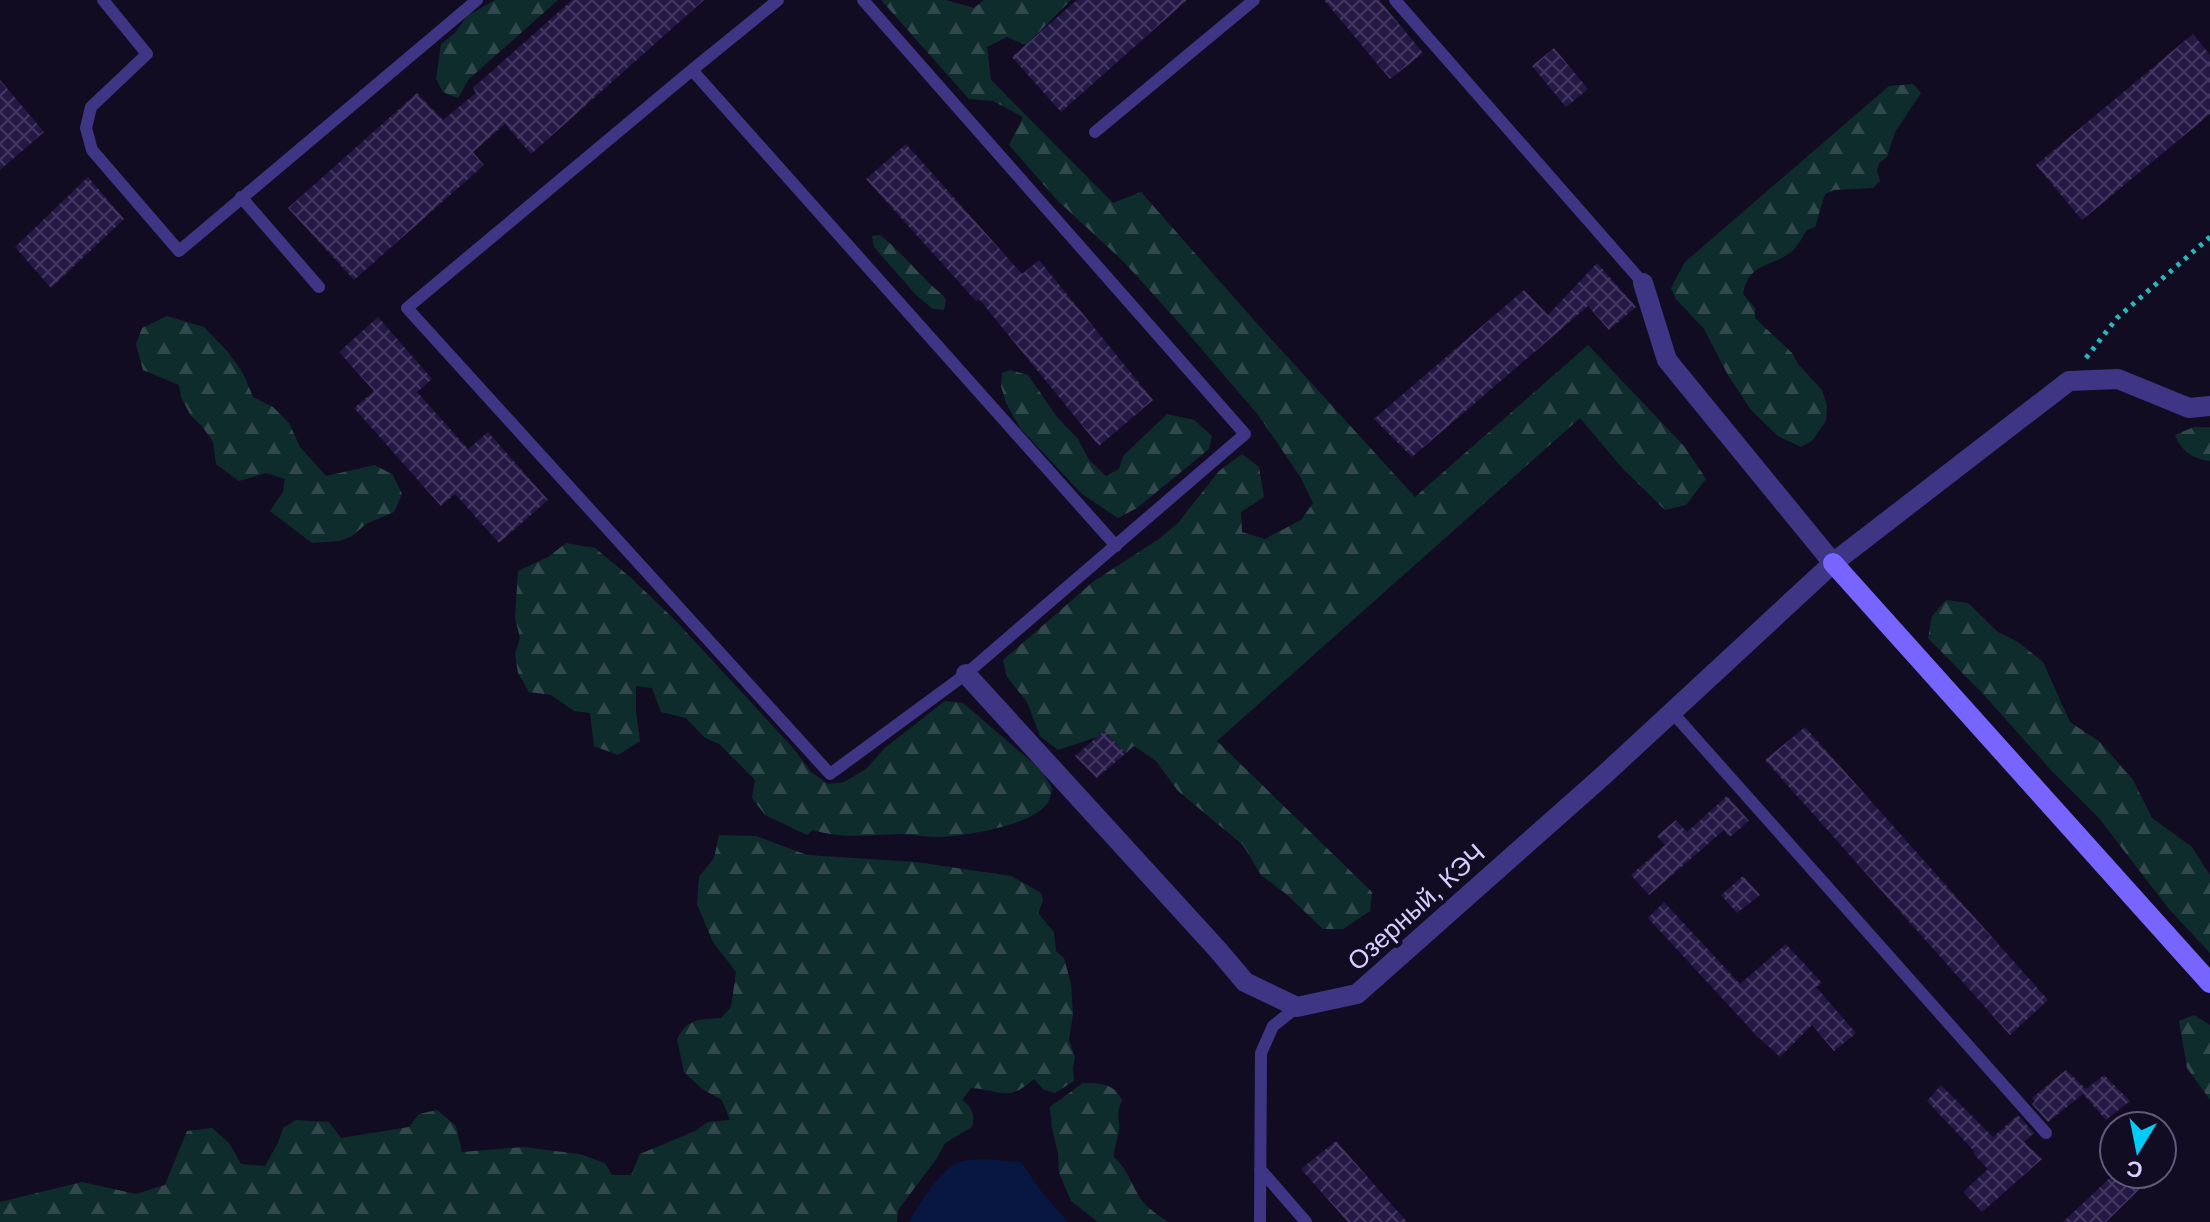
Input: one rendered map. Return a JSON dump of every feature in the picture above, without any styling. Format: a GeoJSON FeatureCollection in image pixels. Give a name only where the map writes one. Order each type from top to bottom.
{"type":"FeatureCollection","features":[{"type":"Feature","properties":{"kind":"street"},"geometry":{"type":"LineString","coordinates":[[1643,283],[1667,360],[1833,563],[2210,983]]}},
{"type":"Feature","properties":{"kind":"street"},"geometry":{"type":"LineString","coordinates":[[2069,381],[2118,379],[2189,408],[2210,406]]}},
{"type":"Feature","properties":{"kind":"street","name":"Озерный, КЭЧ"},"geometry":{"type":"LineString","coordinates":[[1297,1007],[1357,994],[1604,775],[1833,563],[2069,381]]}},
{"type":"Feature","properties":{"kind":"street"},"geometry":{"type":"LineString","coordinates":[[966,674],[1245,982],[1297,1007]]}},
{"type":"Feature","properties":{"kind":"lane"},"geometry":{"type":"LineString","coordinates":[[103,0],[147,54],[91,107],[86,128],[92,150],[179,251],[477,0]]}},
{"type":"Feature","properties":{"kind":"lane"},"geometry":{"type":"LineString","coordinates":[[778,0],[407,308],[830,774],[966,674],[1245,434],[863,0]]}},
{"type":"Feature","properties":{"kind":"lane"},"geometry":{"type":"LineString","coordinates":[[1095,132],[1254,0]]}},
{"type":"Feature","properties":{"kind":"lane"},"geometry":{"type":"LineString","coordinates":[[1395,0],[1643,283]]}},
{"type":"Feature","properties":{"kind":"lane"},"geometry":{"type":"LineString","coordinates":[[692,70],[1116,546]]}},
{"type":"Feature","properties":{"kind":"lane"},"geometry":{"type":"LineString","coordinates":[[241,197],[319,287]]}},
{"type":"Feature","properties":{"kind":"lane"},"geometry":{"type":"LineString","coordinates":[[1672,712],[2046,1133]]}},
{"type":"Feature","properties":{"kind":"lane"},"geometry":{"type":"LineString","coordinates":[[1260,1222],[1261,1053],[1273,1026],[1297,1007]]}},
{"type":"Feature","properties":{"kind":"lane"},"geometry":{"type":"LineString","coordinates":[[1260,1169],[1306,1222]]}},
{"type":"Feature","properties":{"kind":"path"},"geometry":{"type":"LineString","coordinates":[[2069,381],[2117,318],[2210,237]]}},
{"type":"Feature","properties":{"kind":"green space"},"geometry":{"type":"Polygon","coordinates":[[[495,0],[558,0],[469,79],[458,98],[443,92],[436,79],[441,44],[455,33],[467,16],[495,0]]]}},
{"type":"Feature","properties":{"kind":"green space"},"geometry":{"type":"Polygon","coordinates":[[[881,0],[946,0],[974,8],[984,0],[1071,0],[1026,45],[1007,37],[987,47],[991,80],[1113,203],[1141,192],[1415,497],[1588,345],[1684,446],[1706,479],[1686,505],[1665,510],[1623,469],[1580,418],[1217,741],[1372,892],[1370,911],[1343,929],[1323,929],[1261,875],[1243,845],[1178,791],[1156,761],[1134,746],[1126,753],[1104,731],[1097,737],[1058,750],[1040,736],[1027,702],[1007,677],[1003,660],[1094,581],[1178,523],[1219,471],[1242,454],[1259,467],[1264,497],[1241,512],[1242,532],[1265,539],[1301,520],[1313,503],[1301,478],[1259,416],[1123,261],[1058,201],[1009,145],[1023,117],[993,101],[969,99],[881,0]]]}},
{"type":"Feature","properties":{"kind":"green space"},"geometry":{"type":"Polygon","coordinates":[[[1913,84],[1921,93],[1895,132],[1887,157],[1879,163],[1877,171],[1880,181],[1873,188],[1834,190],[1825,194],[1815,227],[1807,230],[1791,252],[1755,271],[1746,284],[1743,294],[1755,308],[1755,318],[1792,353],[1822,390],[1827,406],[1826,421],[1812,441],[1801,447],[1778,436],[1751,410],[1704,329],[1676,299],[1671,288],[1685,262],[1889,86],[1913,84]]]}},
{"type":"Feature","properties":{"kind":"green space"},"geometry":{"type":"Polygon","coordinates":[[[880,235],[942,295],[946,300],[944,310],[933,309],[917,296],[874,247],[872,236],[880,235]]]}},
{"type":"Feature","properties":{"kind":"green space"},"geometry":{"type":"Polygon","coordinates":[[[167,316],[204,327],[243,373],[253,397],[273,407],[289,423],[300,447],[326,476],[375,465],[393,475],[402,494],[394,512],[366,524],[340,541],[312,543],[270,511],[283,492],[285,479],[266,473],[239,481],[216,464],[213,442],[191,416],[181,397],[179,385],[143,370],[136,344],[142,328],[167,316]]]}},
{"type":"Feature","properties":{"kind":"green space"},"geometry":{"type":"Polygon","coordinates":[[[1010,370],[1028,375],[1057,417],[1078,439],[1089,460],[1106,476],[1119,469],[1123,456],[1167,414],[1194,420],[1212,436],[1209,449],[1137,508],[1118,518],[1082,494],[1020,428],[1006,403],[1001,386],[1002,373],[1010,370]]]}},
{"type":"Feature","properties":{"kind":"green space"},"geometry":{"type":"Polygon","coordinates":[[[2194,427],[2210,427],[2210,461],[2188,453],[2175,435],[2194,427]]]}},
{"type":"Feature","properties":{"kind":"green space"},"geometry":{"type":"Polygon","coordinates":[[[566,543],[595,548],[630,577],[674,619],[793,748],[811,772],[828,784],[844,782],[866,769],[886,747],[945,701],[963,703],[1041,770],[1052,788],[1048,802],[1025,819],[962,835],[866,836],[813,830],[807,835],[765,815],[752,798],[755,780],[719,744],[705,738],[686,718],[661,712],[652,688],[636,686],[640,741],[618,755],[594,746],[590,713],[574,711],[551,695],[529,692],[518,673],[515,654],[520,638],[515,617],[518,571],[548,557],[566,543]]]}},
{"type":"Feature","properties":{"kind":"green space"},"geometry":{"type":"Polygon","coordinates":[[[1946,600],[1968,603],[1998,632],[2018,642],[2043,662],[2070,722],[2100,742],[2133,780],[2152,818],[2192,847],[2210,875],[2210,953],[2169,909],[2098,817],[1928,638],[1932,616],[1946,600]]]}},
{"type":"Feature","properties":{"kind":"green space"},"geometry":{"type":"Polygon","coordinates":[[[719,835],[756,836],[807,855],[916,862],[1011,876],[1041,893],[1043,901],[1038,913],[1054,932],[1056,951],[1064,958],[1071,984],[1073,1014],[1069,1040],[1075,1057],[1074,1081],[1055,1093],[1044,1090],[1034,1079],[1010,1093],[971,1088],[962,1100],[972,1112],[972,1127],[945,1143],[898,1210],[897,1222],[0,1222],[0,1202],[82,1182],[136,1194],[165,1185],[187,1131],[212,1128],[229,1143],[241,1164],[265,1166],[283,1128],[296,1120],[329,1122],[341,1138],[409,1127],[419,1114],[437,1110],[456,1126],[462,1152],[523,1147],[579,1154],[605,1163],[612,1175],[631,1175],[640,1154],[695,1131],[708,1122],[730,1120],[722,1100],[702,1089],[684,1072],[677,1039],[690,1023],[721,1018],[731,1007],[736,972],[713,942],[697,904],[699,877],[714,858],[719,835]]]}},
{"type":"Feature","properties":{"kind":"green space"},"geometry":{"type":"Polygon","coordinates":[[[2194,1015],[2210,1025],[2210,1100],[2187,1068],[2179,1021],[2194,1015]]]}},
{"type":"Feature","properties":{"kind":"green space"},"geometry":{"type":"Polygon","coordinates":[[[1083,1083],[1106,1085],[1119,1094],[1122,1100],[1114,1157],[1142,1201],[1168,1222],[1098,1222],[1071,1201],[1059,1173],[1050,1107],[1083,1083]]]}},
{"type":"Feature","properties":{"kind":"water"},"geometry":{"type":"Polygon","coordinates":[[[962,1161],[1021,1162],[1043,1194],[1068,1222],[909,1222],[944,1172],[962,1161]]]}},
{"type":"Feature","properties":{"kind":"building"},"geometry":{"type":"Polygon","coordinates":[[[572,0],[704,0],[531,154],[505,124],[473,152],[484,165],[354,280],[288,208],[417,93],[443,120],[476,93],[473,88],[572,0]]]}},
{"type":"Feature","properties":{"kind":"building"},"geometry":{"type":"Polygon","coordinates":[[[1077,0],[1187,0],[1061,112],[1012,57],[1077,0]]]}},
{"type":"Feature","properties":{"kind":"building"},"geometry":{"type":"Polygon","coordinates":[[[1324,0],[1379,0],[1423,53],[1390,79],[1324,0]]]}},
{"type":"Feature","properties":{"kind":"building"},"geometry":{"type":"Polygon","coordinates":[[[2193,34],[2210,55],[2210,114],[2082,220],[2036,165],[2193,34]]]}},
{"type":"Feature","properties":{"kind":"building"},"geometry":{"type":"Polygon","coordinates":[[[1554,48],[1588,89],[1566,107],[1532,66],[1554,48]]]}},
{"type":"Feature","properties":{"kind":"building"},"geometry":{"type":"Polygon","coordinates":[[[0,80],[44,132],[0,170],[0,80]]]}},
{"type":"Feature","properties":{"kind":"building"},"geometry":{"type":"Polygon","coordinates":[[[906,144],[1022,274],[1039,260],[1153,400],[1099,446],[979,299],[976,301],[866,179],[906,144]]]}},
{"type":"Feature","properties":{"kind":"building"},"geometry":{"type":"Polygon","coordinates":[[[88,177],[124,219],[51,288],[15,247],[88,177]]]}},
{"type":"Feature","properties":{"kind":"building"},"geometry":{"type":"Polygon","coordinates":[[[1597,263],[1636,307],[1609,330],[1588,306],[1412,457],[1374,419],[1524,290],[1548,315],[1597,263]]]}},
{"type":"Feature","properties":{"kind":"building"},"geometry":{"type":"Polygon","coordinates":[[[378,317],[432,379],[417,392],[468,449],[488,432],[548,500],[499,543],[455,494],[441,506],[354,408],[374,391],[339,352],[378,317]]]}},
{"type":"Feature","properties":{"kind":"building"},"geometry":{"type":"Polygon","coordinates":[[[1805,727],[2048,1000],[2010,1035],[1765,760],[1805,727]]]}},
{"type":"Feature","properties":{"kind":"building"},"geometry":{"type":"Polygon","coordinates":[[[1104,731],[1126,753],[1097,778],[1075,756],[1104,731]]]}},
{"type":"Feature","properties":{"kind":"building"},"geometry":{"type":"Polygon","coordinates":[[[1727,796],[1749,821],[1730,837],[1724,830],[1649,895],[1631,875],[1665,845],[1657,836],[1676,820],[1687,832],[1727,796]]]}},
{"type":"Feature","properties":{"kind":"building"},"geometry":{"type":"Polygon","coordinates":[[[1743,876],[1760,895],[1737,913],[1721,895],[1743,876]]]}},
{"type":"Feature","properties":{"kind":"building"},"geometry":{"type":"Polygon","coordinates":[[[1664,902],[1740,984],[1786,944],[1822,983],[1816,987],[1856,1033],[1834,1051],[1812,1025],[1780,1057],[1648,918],[1664,902]]]}},
{"type":"Feature","properties":{"kind":"building"},"geometry":{"type":"Polygon","coordinates":[[[2066,1070],[2086,1089],[2104,1075],[2130,1101],[2119,1110],[2098,1111],[2083,1094],[2048,1122],[2032,1104],[2035,1101],[2032,1098],[2066,1070]]]}},
{"type":"Feature","properties":{"kind":"building"},"geometry":{"type":"Polygon","coordinates":[[[1941,1085],[1993,1137],[2018,1115],[2034,1133],[2024,1142],[2042,1159],[1982,1212],[1963,1192],[1988,1169],[1927,1101],[1941,1085]]]}},
{"type":"Feature","properties":{"kind":"building"},"geometry":{"type":"Polygon","coordinates":[[[1336,1141],[1407,1222],[1348,1222],[1301,1169],[1336,1141]]]}},
{"type":"Feature","properties":{"kind":"building"},"geometry":{"type":"Polygon","coordinates":[[[2098,1189],[2139,1190],[2106,1222],[2063,1222],[2098,1189]]]}}]}
